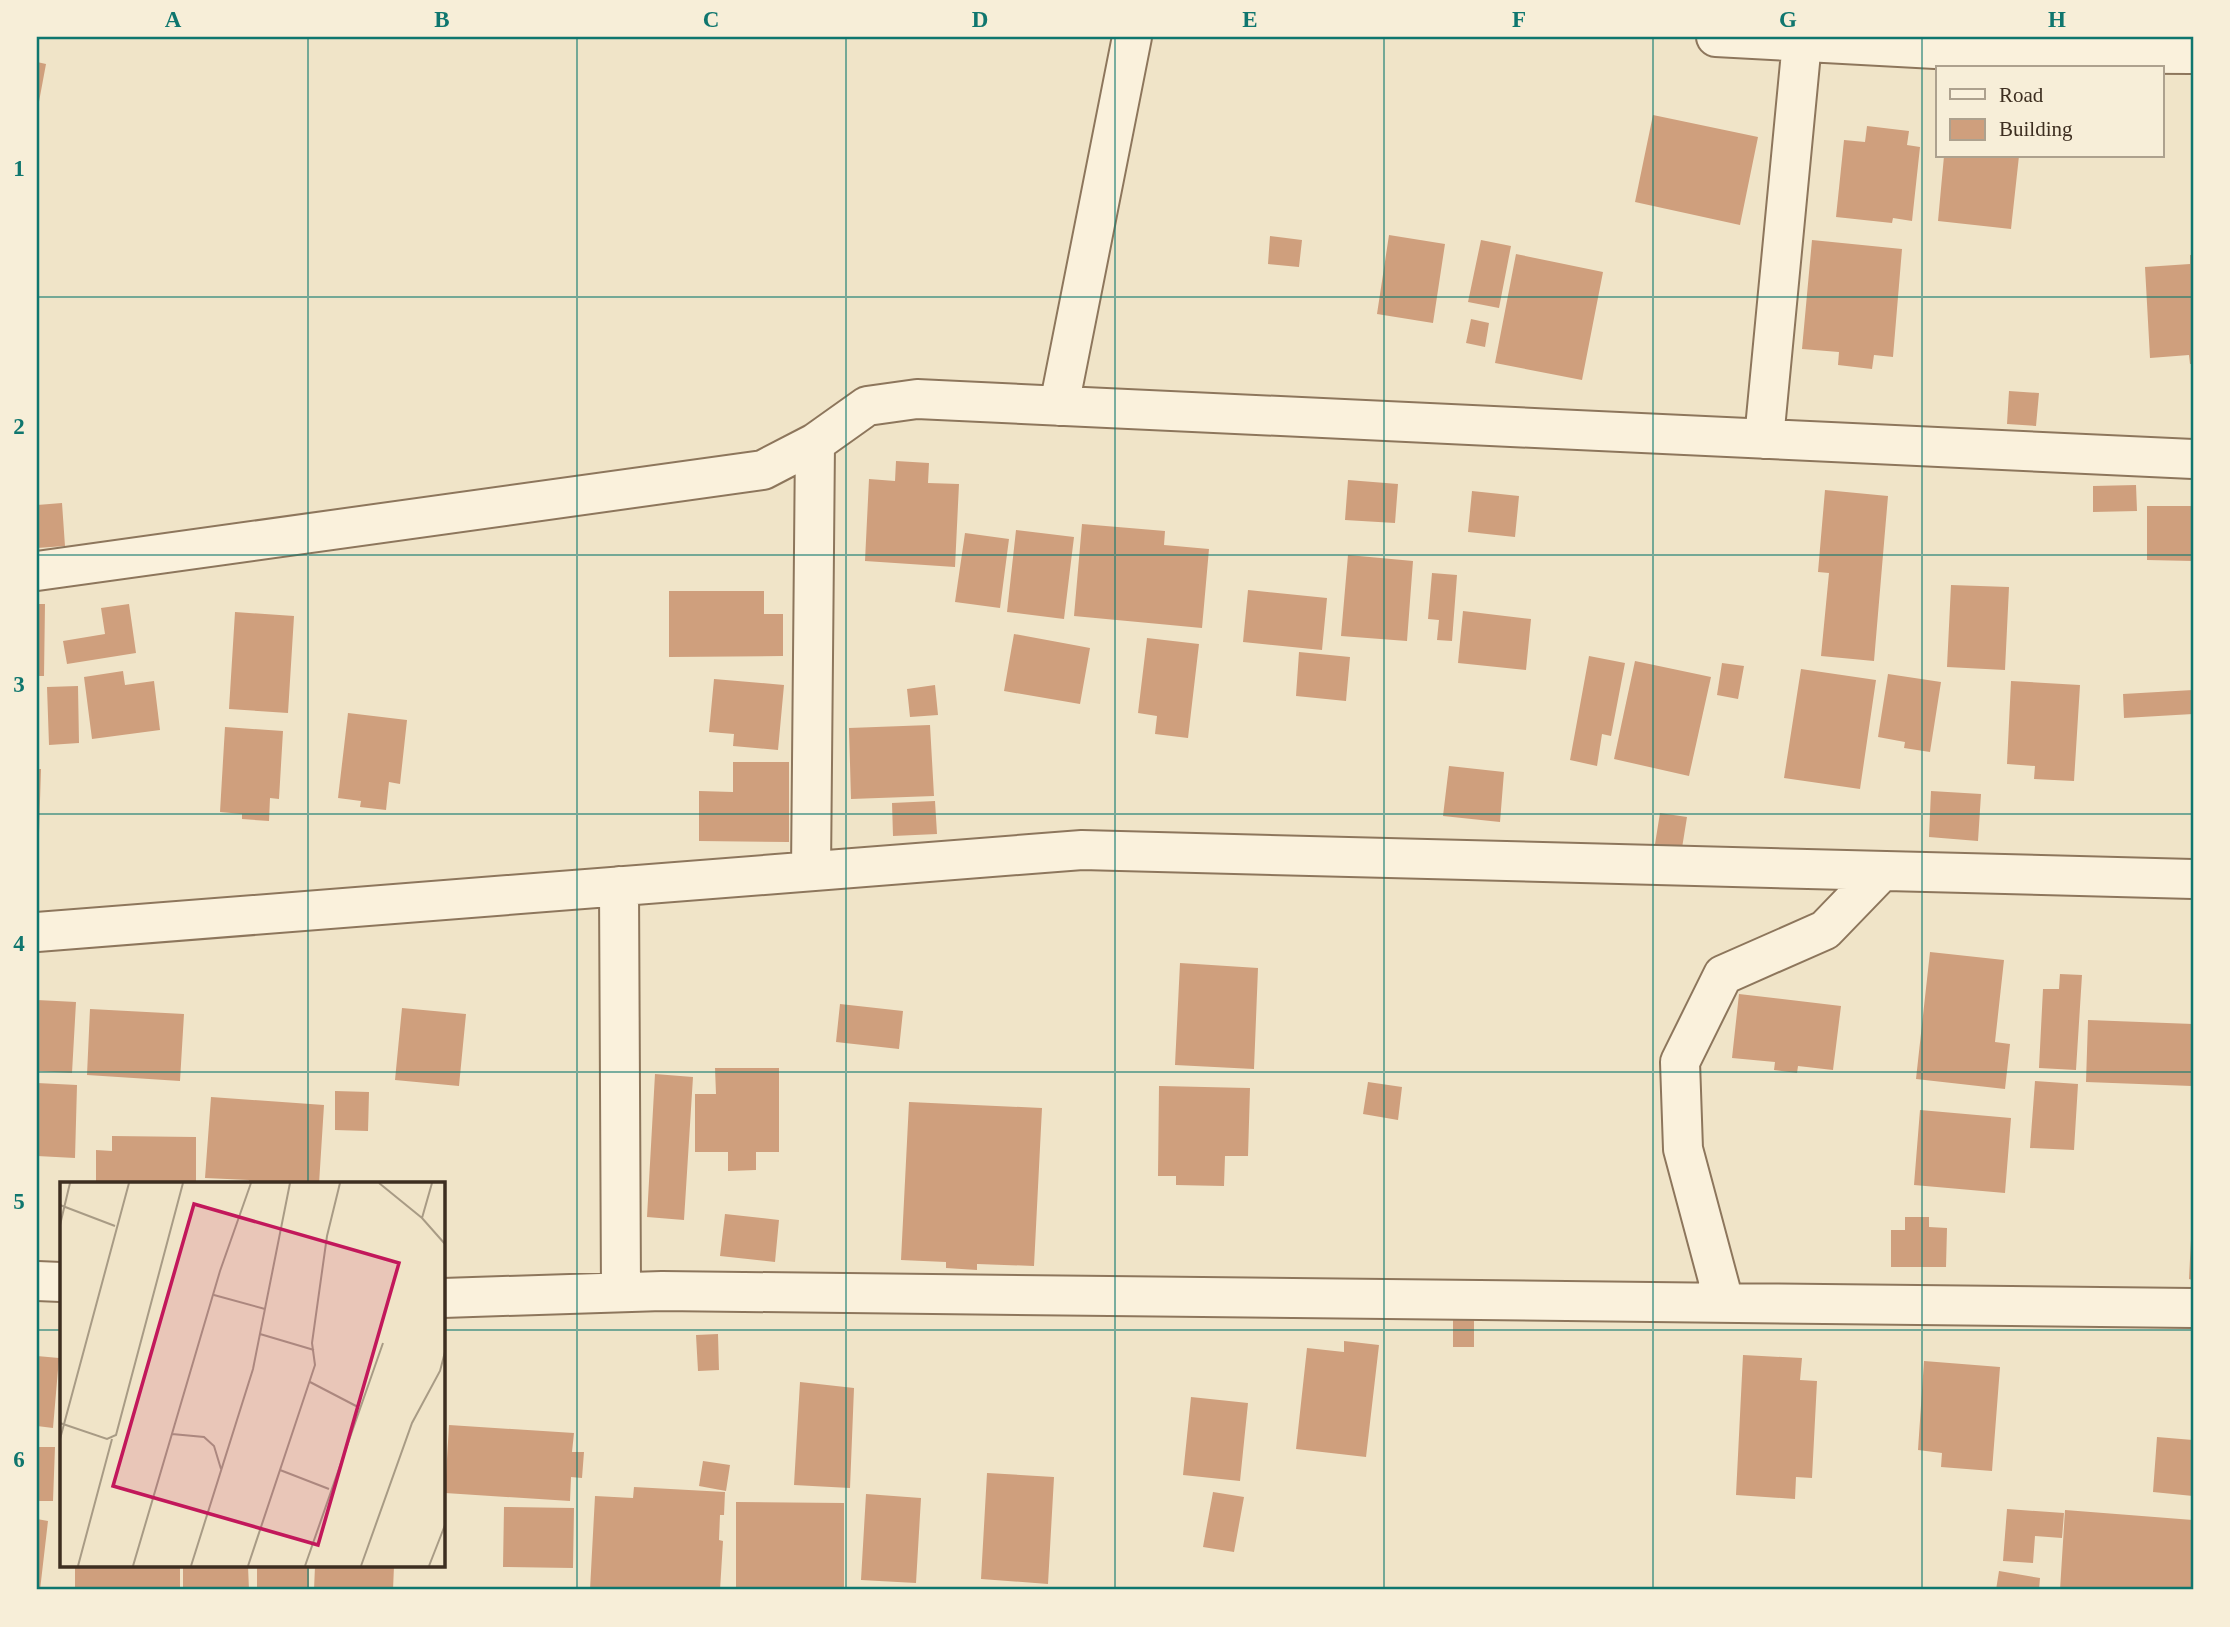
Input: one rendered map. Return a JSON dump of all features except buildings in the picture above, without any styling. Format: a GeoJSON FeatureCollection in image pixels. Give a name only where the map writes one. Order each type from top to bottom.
{"type":"FeatureCollection","features":[{"type":"Feature","properties":{"kind":"street"},"geometry":{"type":"LineString","coordinates":[[1059,406],[1132,37]]}},
{"type":"Feature","properties":{"kind":"street"},"geometry":{"type":"LineString","coordinates":[[1716,37],[2009,53],[2193,54]]}},
{"type":"Feature","properties":{"kind":"street"},"geometry":{"type":"LineString","coordinates":[[1764,439],[1801,42]]}},
{"type":"Feature","properties":{"kind":"street"},"geometry":{"type":"LineString","coordinates":[[37,571],[763,470],[815,443],[867,406],[917,399],[2193,458]]}},
{"type":"Feature","properties":{"kind":"street"},"geometry":{"type":"LineString","coordinates":[[811,871],[815,443]]}},
{"type":"Feature","properties":{"kind":"street"},"geometry":{"type":"LineString","coordinates":[[37,932],[1082,850],[2193,879]]}},
{"type":"Feature","properties":{"kind":"street"},"geometry":{"type":"LineString","coordinates":[[1724,1302],[1683,1149],[1680,1062],[1723,975],[1825,930],[1882,871]]}},
{"type":"Feature","properties":{"kind":"street"},"geometry":{"type":"LineString","coordinates":[[619,886],[621,1291]]}},
{"type":"Feature","properties":{"kind":"street"},"geometry":{"type":"LineString","coordinates":[[37,1281],[60,1282]]}},
{"type":"Feature","properties":{"kind":"street"},"geometry":{"type":"LineString","coordinates":[[444,1298],[621,1291],[2193,1308]]}}]}
